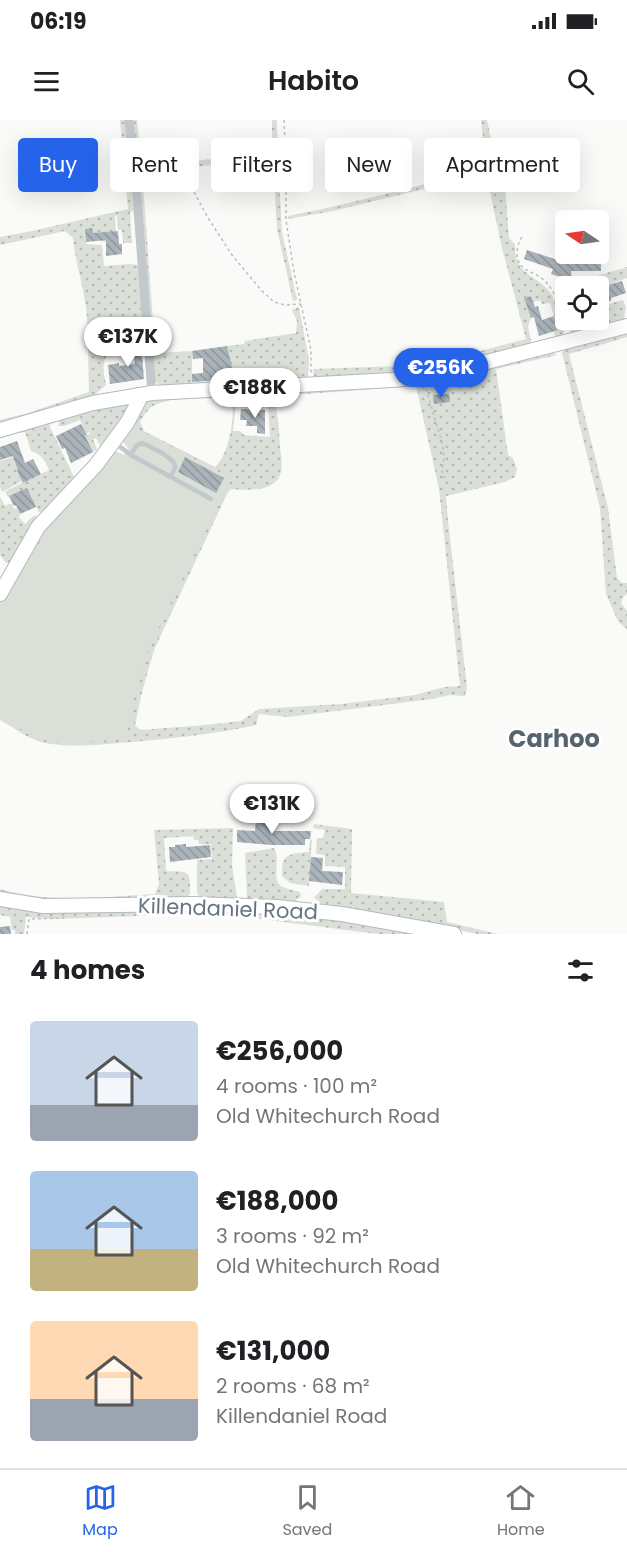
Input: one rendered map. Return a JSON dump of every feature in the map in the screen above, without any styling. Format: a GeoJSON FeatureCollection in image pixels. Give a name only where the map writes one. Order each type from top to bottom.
{"type":"FeatureCollection","features":[{"type":"Feature","properties":{"kind":"street"},"geometry":{"type":"LineString","coordinates":[[0,594],[38,527],[88,474],[145,394],[136,184],[129,120]]}},
{"type":"Feature","properties":{"kind":"street"},"geometry":{"type":"LineString","coordinates":[[0,430],[93,403],[145,394],[423,377],[627,326]]}},
{"type":"Feature","properties":{"kind":"street","name":"Killendaniel Road"},"geometry":{"type":"LineString","coordinates":[[0,899],[43,906],[193,903],[277,907],[342,914],[454,934]]}},
{"type":"Feature","properties":{"kind":"lane"},"geometry":{"type":"LineString","coordinates":[[113,442],[131,455],[211,499]]}},
{"type":"Feature","properties":{"kind":"lane"},"geometry":{"type":"LineString","coordinates":[[131,455],[136,446],[142,443],[171,459],[175,463],[175,468],[170,477]]}},
{"type":"Feature","properties":{"kind":"path"},"geometry":{"type":"LineString","coordinates":[[284,120],[286,219],[294,272],[311,350],[311,374]]}},
{"type":"Feature","properties":{"kind":"path"},"geometry":{"type":"LineString","coordinates":[[194,192],[232,255],[261,290],[274,302],[301,303]]}},
{"type":"Feature","properties":{"kind":"path"},"geometry":{"type":"LineString","coordinates":[[522,237],[518,243],[518,261],[522,268],[545,281],[555,296]]}},
{"type":"Feature","properties":{"kind":"path"},"geometry":{"type":"LineString","coordinates":[[226,370],[231,368]]}},
{"type":"Feature","properties":{"kind":"path"},"geometry":{"type":"LineString","coordinates":[[424,385],[443,446],[442,471],[444,477],[449,478]]}},
{"type":"Feature","properties":{"kind":"shaded area"},"geometry":{"type":"Polygon","coordinates":[[[120,120],[126,120],[128,138],[122,138],[120,120]]]}},
{"type":"Feature","properties":{"kind":"shaded area"},"geometry":{"type":"Polygon","coordinates":[[[133,120],[137,120],[139,138],[134,138],[133,120]]]}},
{"type":"Feature","properties":{"kind":"shaded area"},"geometry":{"type":"Polygon","coordinates":[[[272,120],[277,120],[277,138],[272,138],[272,120]]]}},
{"type":"Feature","properties":{"kind":"shaded area"},"geometry":{"type":"Polygon","coordinates":[[[481,120],[487,120],[491,138],[483,138],[481,120]]]}},
{"type":"Feature","properties":{"kind":"shaded area"},"geometry":{"type":"Polygon","coordinates":[[[211,159],[211,165],[199,166],[199,160],[211,159]]]}},
{"type":"Feature","properties":{"kind":"shaded area"},"geometry":{"type":"Polygon","coordinates":[[[424,184],[424,189],[412,192],[412,187],[424,184]]]}},
{"type":"Feature","properties":{"kind":"shaded area"},"geometry":{"type":"Polygon","coordinates":[[[126,192],[132,192],[133,211],[130,212],[132,243],[123,243],[122,230],[118,230],[117,215],[115,216],[116,232],[105,232],[106,242],[93,236],[92,229],[85,229],[86,244],[102,245],[104,266],[138,265],[144,342],[118,346],[117,353],[107,355],[104,366],[106,385],[92,397],[0,425],[0,420],[89,392],[86,307],[73,238],[65,231],[0,245],[0,237],[128,209],[126,192]]]}},
{"type":"Feature","properties":{"kind":"shaded area"},"geometry":{"type":"Polygon","coordinates":[[[139,192],[144,192],[155,349],[159,353],[192,351],[192,383],[226,381],[226,384],[168,387],[158,384],[154,379],[139,192]]]}},
{"type":"Feature","properties":{"kind":"shaded area"},"geometry":{"type":"Polygon","coordinates":[[[275,192],[280,192],[282,232],[297,300],[293,301],[277,229],[275,192]]]}},
{"type":"Feature","properties":{"kind":"shaded area"},"geometry":{"type":"Polygon","coordinates":[[[393,192],[412,192],[288,219],[288,216],[393,192]]]}},
{"type":"Feature","properties":{"kind":"shaded area"},"geometry":{"type":"Polygon","coordinates":[[[490,192],[506,192],[509,238],[515,244],[519,264],[543,285],[555,300],[555,319],[550,303],[542,304],[540,300],[533,302],[531,296],[524,298],[531,318],[528,326],[532,346],[423,372],[334,378],[314,376],[313,369],[428,365],[526,339],[490,192]]]}},
{"type":"Feature","properties":{"kind":"shaded area"},"geometry":{"type":"Polygon","coordinates":[[[627,267],[627,278],[609,284],[609,276],[596,276],[627,267]]]}},
{"type":"Feature","properties":{"kind":"shaded area"},"geometry":{"type":"Polygon","coordinates":[[[623,300],[626,308],[624,321],[609,325],[609,304],[623,300]]]}},
{"type":"Feature","properties":{"kind":"shaded area"},"geometry":{"type":"Polygon","coordinates":[[[299,307],[309,360],[308,377],[234,383],[233,380],[240,379],[238,371],[231,371],[227,346],[296,333],[297,321],[292,310],[299,307]]]}},
{"type":"Feature","properties":{"kind":"shaded area"},"geometry":{"type":"Polygon","coordinates":[[[564,330],[564,332],[555,337],[554,331],[564,330]]]}},
{"type":"Feature","properties":{"kind":"shaded area"},"geometry":{"type":"Polygon","coordinates":[[[570,330],[594,330],[577,335],[570,330]]]}},
{"type":"Feature","properties":{"kind":"shaded area"},"geometry":{"type":"Polygon","coordinates":[[[627,330],[627,337],[569,354],[608,508],[617,578],[622,583],[627,583],[627,594],[621,603],[627,611],[627,630],[618,621],[606,594],[600,508],[562,353],[565,347],[627,330]]]}},
{"type":"Feature","properties":{"kind":"shaded area"},"geometry":{"type":"Polygon","coordinates":[[[551,352],[557,355],[496,369],[508,455],[513,458],[517,469],[515,477],[505,482],[446,496],[467,687],[465,696],[450,695],[288,717],[259,714],[256,725],[241,728],[179,737],[87,745],[41,742],[0,720],[0,599],[27,554],[35,551],[32,548],[36,535],[128,469],[128,431],[145,403],[151,398],[236,393],[233,431],[240,431],[244,435],[270,437],[268,406],[247,406],[244,399],[245,392],[378,385],[551,352]],[[416,386],[278,396],[274,401],[282,463],[281,472],[278,479],[267,487],[253,490],[231,489],[227,494],[154,650],[135,725],[140,730],[241,721],[259,709],[341,704],[415,695],[444,687],[460,686],[439,489],[416,386]],[[221,397],[189,398],[157,404],[145,414],[140,422],[144,431],[215,467],[224,454],[233,416],[232,400],[221,397]]]}},
{"type":"Feature","properties":{"kind":"shaded area"},"geometry":{"type":"Polygon","coordinates":[[[129,402],[131,404],[102,450],[96,438],[93,439],[97,449],[93,452],[72,443],[90,434],[89,432],[86,434],[80,420],[58,426],[57,417],[129,402]]]}},
{"type":"Feature","properties":{"kind":"shaded area"},"geometry":{"type":"Polygon","coordinates":[[[50,422],[49,425],[75,479],[87,464],[90,466],[45,512],[39,512],[31,496],[8,497],[5,492],[22,481],[2,492],[0,461],[14,457],[29,480],[49,470],[42,458],[31,451],[25,432],[20,433],[20,431],[50,422]]]}},
{"type":"Feature","properties":{"kind":"shaded area"},"geometry":{"type":"Polygon","coordinates":[[[137,429],[227,476],[229,483],[148,650],[135,693],[126,738],[73,743],[42,739],[0,717],[0,599],[27,554],[35,551],[49,524],[112,450],[124,455],[128,448],[121,439],[128,431],[137,429]]]}},
{"type":"Feature","properties":{"kind":"shaded area"},"geometry":{"type":"Polygon","coordinates":[[[0,497],[5,506],[12,504],[14,509],[17,508],[19,517],[25,524],[36,515],[36,520],[10,564],[5,562],[0,555],[0,497]]]}},
{"type":"Feature","properties":{"kind":"shaded area"},"geometry":{"type":"Polygon","coordinates":[[[314,824],[352,829],[351,893],[444,902],[447,922],[498,934],[477,934],[320,906],[319,901],[314,898],[322,889],[345,889],[345,867],[325,866],[325,855],[316,854],[317,838],[323,838],[325,830],[313,828],[314,824]]]}},
{"type":"Feature","properties":{"kind":"shaded area"},"geometry":{"type":"Polygon","coordinates":[[[233,828],[232,866],[237,897],[242,900],[201,899],[197,894],[197,860],[212,859],[211,844],[199,844],[193,836],[164,838],[166,871],[184,872],[189,876],[190,894],[185,899],[72,903],[0,894],[0,889],[38,897],[57,898],[155,894],[159,884],[154,830],[233,828]]]}},
{"type":"Feature","properties":{"kind":"shaded area"},"geometry":{"type":"Polygon","coordinates":[[[312,839],[309,886],[290,883],[282,876],[285,859],[291,854],[309,852],[312,839]]]}},
{"type":"Feature","properties":{"kind":"shaded area"},"geometry":{"type":"Polygon","coordinates":[[[274,848],[277,858],[278,883],[283,887],[300,892],[301,896],[295,903],[247,898],[245,853],[274,848]]]}},
{"type":"Feature","properties":{"kind":"shaded area"},"geometry":{"type":"Polygon","coordinates":[[[0,904],[169,907],[304,913],[433,934],[378,934],[229,915],[193,914],[55,919],[26,917],[24,934],[15,934],[10,917],[0,915],[0,904]]]}},
{"type":"Feature","properties":{"kind":"building"},"geometry":{"type":"Polygon","coordinates":[[[92,228],[93,233],[118,231],[122,254],[106,256],[106,240],[86,242],[85,229],[92,228]]]}},
{"type":"Feature","properties":{"kind":"building"},"geometry":{"type":"Polygon","coordinates":[[[527,250],[555,259],[555,264],[601,264],[601,271],[571,271],[572,276],[557,276],[551,274],[553,269],[524,259],[527,250]]]}},
{"type":"Feature","properties":{"kind":"building"},"geometry":{"type":"Polygon","coordinates":[[[622,281],[626,293],[611,298],[609,302],[609,285],[622,281]]]}},
{"type":"Feature","properties":{"kind":"building"},"geometry":{"type":"Polygon","coordinates":[[[531,296],[535,307],[538,306],[542,320],[554,316],[555,330],[558,330],[539,336],[534,317],[531,318],[524,298],[531,296]]]}},
{"type":"Feature","properties":{"kind":"building"},"geometry":{"type":"Polygon","coordinates":[[[141,342],[144,379],[110,384],[108,365],[135,364],[132,344],[141,342]]]}},
{"type":"Feature","properties":{"kind":"building"},"geometry":{"type":"Polygon","coordinates":[[[227,346],[233,371],[238,370],[240,379],[192,382],[192,374],[203,373],[203,358],[193,359],[192,351],[227,346]]]}},
{"type":"Feature","properties":{"kind":"building"},"geometry":{"type":"Polygon","coordinates":[[[449,394],[450,402],[434,404],[433,395],[449,394]]]}},
{"type":"Feature","properties":{"kind":"building"},"geometry":{"type":"Polygon","coordinates":[[[241,409],[265,410],[265,434],[257,433],[257,426],[246,426],[247,420],[240,420],[241,409]]]}},
{"type":"Feature","properties":{"kind":"building"},"geometry":{"type":"Polygon","coordinates":[[[81,424],[93,452],[71,463],[65,448],[62,449],[56,436],[81,424]]]}},
{"type":"Feature","properties":{"kind":"building"},"geometry":{"type":"Polygon","coordinates":[[[17,441],[25,463],[33,459],[41,474],[23,483],[13,456],[0,460],[0,447],[17,441]]]}},
{"type":"Feature","properties":{"kind":"building"},"geometry":{"type":"Polygon","coordinates":[[[185,457],[224,478],[216,493],[178,472],[185,457]]]}},
{"type":"Feature","properties":{"kind":"building"},"geometry":{"type":"Polygon","coordinates":[[[27,488],[36,507],[20,514],[9,496],[27,488]]]}},
{"type":"Feature","properties":{"kind":"building"},"geometry":{"type":"Polygon","coordinates":[[[256,818],[274,820],[272,831],[311,831],[310,839],[305,839],[305,845],[237,842],[237,830],[255,831],[256,818]]]}},
{"type":"Feature","properties":{"kind":"building"},"geometry":{"type":"Polygon","coordinates":[[[186,844],[186,847],[210,845],[211,857],[170,862],[169,847],[186,844]]]}},
{"type":"Feature","properties":{"kind":"building"},"geometry":{"type":"Polygon","coordinates":[[[311,857],[323,858],[322,871],[343,872],[342,885],[309,881],[311,857]]]}},
{"type":"Feature","properties":{"kind":"building"},"geometry":{"type":"Polygon","coordinates":[[[10,926],[11,934],[0,934],[0,927],[10,926]]]}},
{"type":"Feature","properties":{"kind":"district","name":"Carhoo"},"geometry":{"type":"Point","coordinates":[554,739]}}]}
